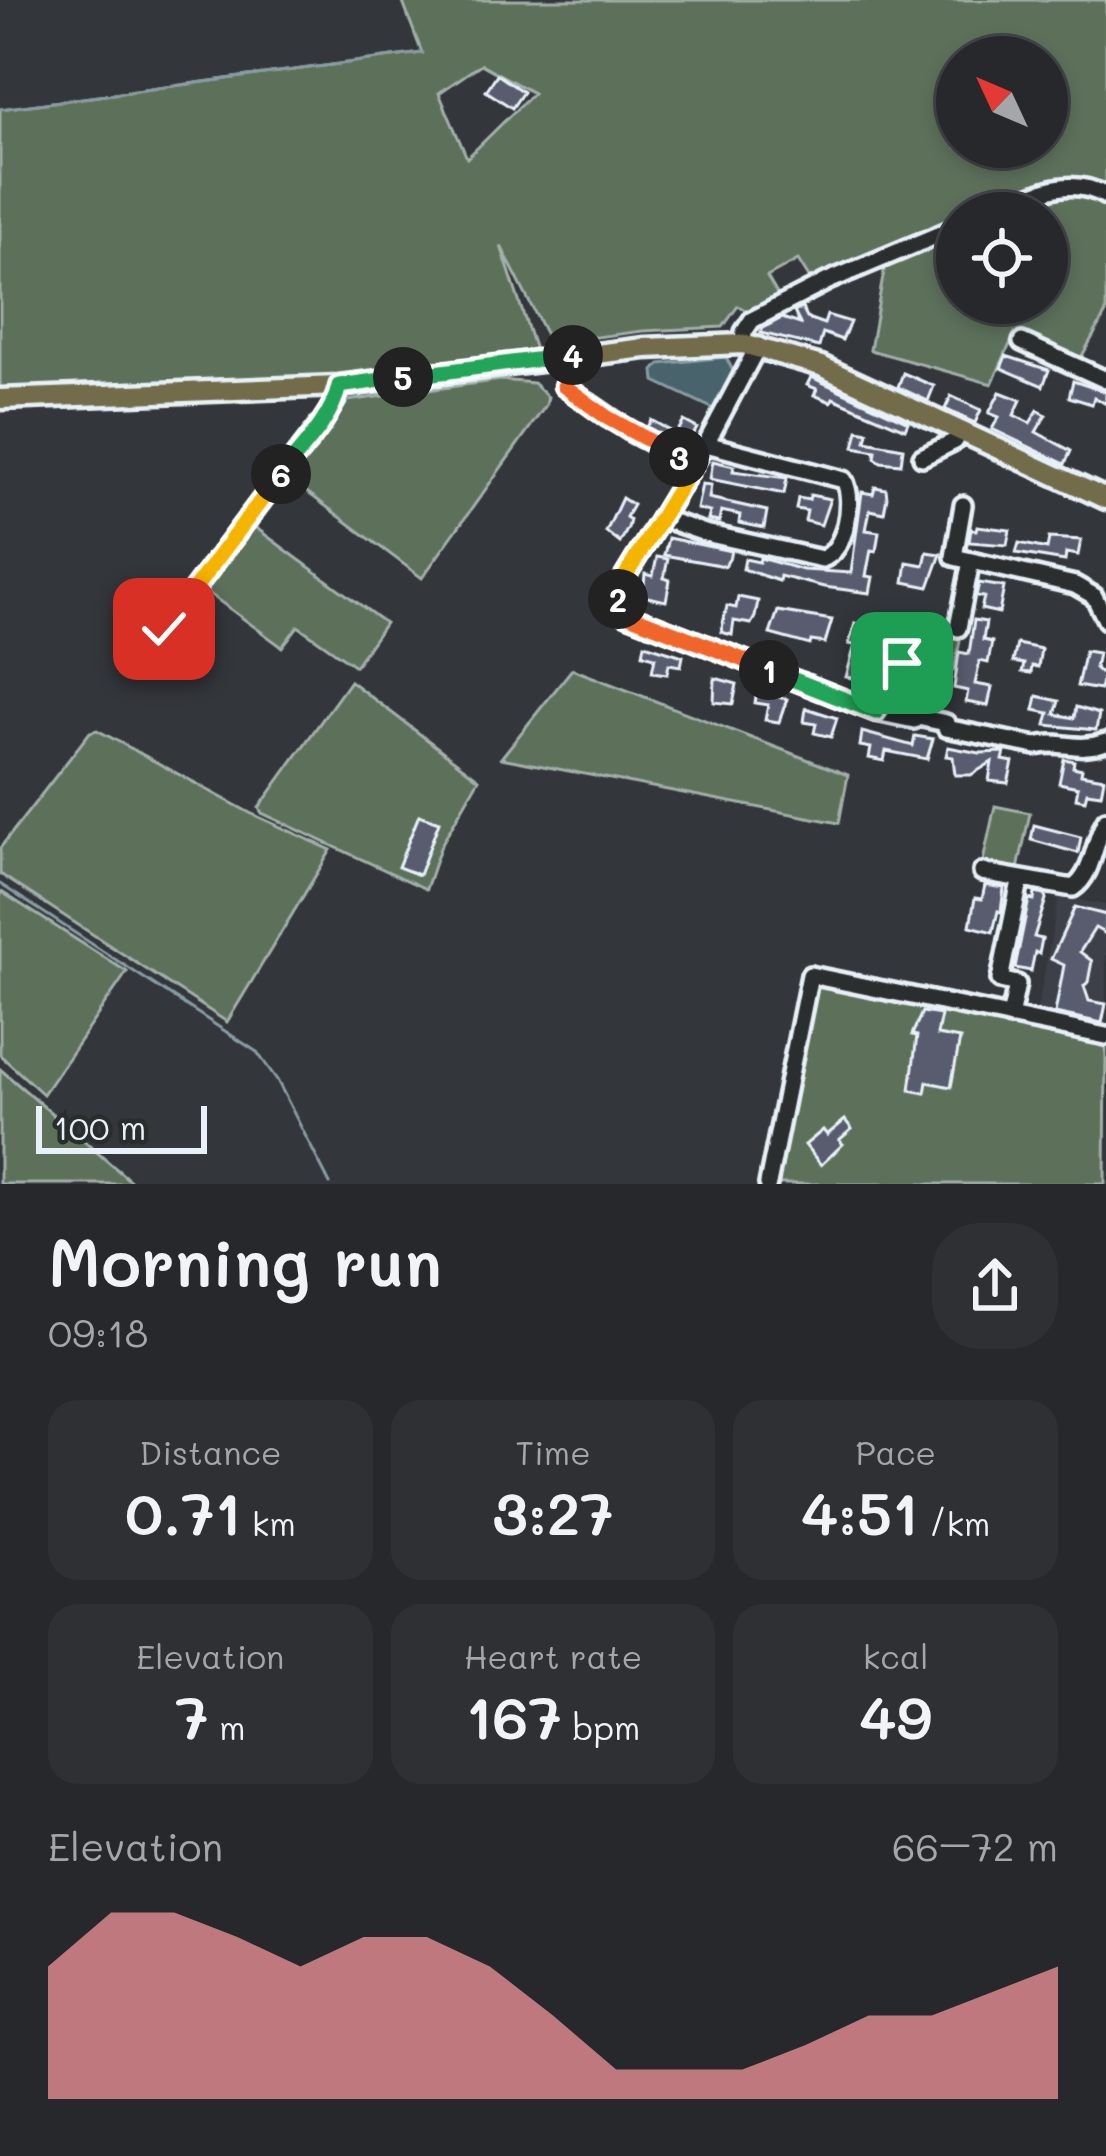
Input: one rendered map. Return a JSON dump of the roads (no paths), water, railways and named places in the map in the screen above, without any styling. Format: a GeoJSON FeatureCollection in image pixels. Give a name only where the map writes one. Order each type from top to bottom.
{"type":"FeatureCollection","features":[{"type":"Feature","properties":{"kind":"main road"},"geometry":{"type":"LineString","coordinates":[[0,399],[339,386],[574,355],[691,344],[750,345],[821,366],[1106,500]]}},
{"type":"Feature","properties":{"kind":"street"},"geometry":{"type":"LineString","coordinates":[[1047,192],[1065,185],[1085,186],[1106,196]]}},
{"type":"Feature","properties":{"kind":"street"},"geometry":{"type":"LineString","coordinates":[[936,236],[828,281],[752,320],[744,332],[750,345],[706,444],[620,585],[619,605],[626,614],[876,712],[1036,746],[1046,743],[1084,750],[1106,742]]}},
{"type":"Feature","properties":{"kind":"street"},"geometry":{"type":"LineString","coordinates":[[1022,342],[1106,380]]}},
{"type":"Feature","properties":{"kind":"street"},"geometry":{"type":"LineString","coordinates":[[574,355],[571,376],[561,390],[693,465]]}},
{"type":"Feature","properties":{"kind":"street"},"geometry":{"type":"LineString","coordinates":[[164,629],[321,423],[339,386]]}},
{"type":"Feature","properties":{"kind":"street"},"geometry":{"type":"LineString","coordinates":[[922,457],[955,441],[961,431]]}},
{"type":"Feature","properties":{"kind":"street"},"geometry":{"type":"LineString","coordinates":[[661,518],[822,559],[840,546],[850,493],[844,480],[706,444]]}},
{"type":"Feature","properties":{"kind":"street"},"geometry":{"type":"LineString","coordinates":[[963,505],[954,557],[1087,590],[1100,603],[1106,620]]}},
{"type":"Feature","properties":{"kind":"street"},"geometry":{"type":"LineString","coordinates":[[958,628],[971,561]]}},
{"type":"Feature","properties":{"kind":"street"},"geometry":{"type":"LineString","coordinates":[[876,712],[902,663]]}},
{"type":"Feature","properties":{"kind":"street"},"geometry":{"type":"LineString","coordinates":[[982,872],[1064,889],[1080,884],[1106,820]]}},
{"type":"Feature","properties":{"kind":"street"},"geometry":{"type":"LineString","coordinates":[[1010,1018],[1017,984],[1000,980],[1021,881]]}},
{"type":"Feature","properties":{"kind":"street"},"geometry":{"type":"LineString","coordinates":[[768,1184],[810,975],[1106,1036]]}},
{"type":"Feature","properties":{"kind":"water"},"geometry":{"type":"Polygon","coordinates":[[[726,357],[733,371],[714,409],[655,381],[654,371],[660,364],[726,357]]]}},
{"type":"Feature","properties":{"kind":"waterway"},"geometry":{"type":"LineString","coordinates":[[0,109],[423,53]]}},
{"type":"Feature","properties":{"kind":"waterway"},"geometry":{"type":"LineString","coordinates":[[0,884],[257,1052],[277,1080],[330,1184]]}}]}
